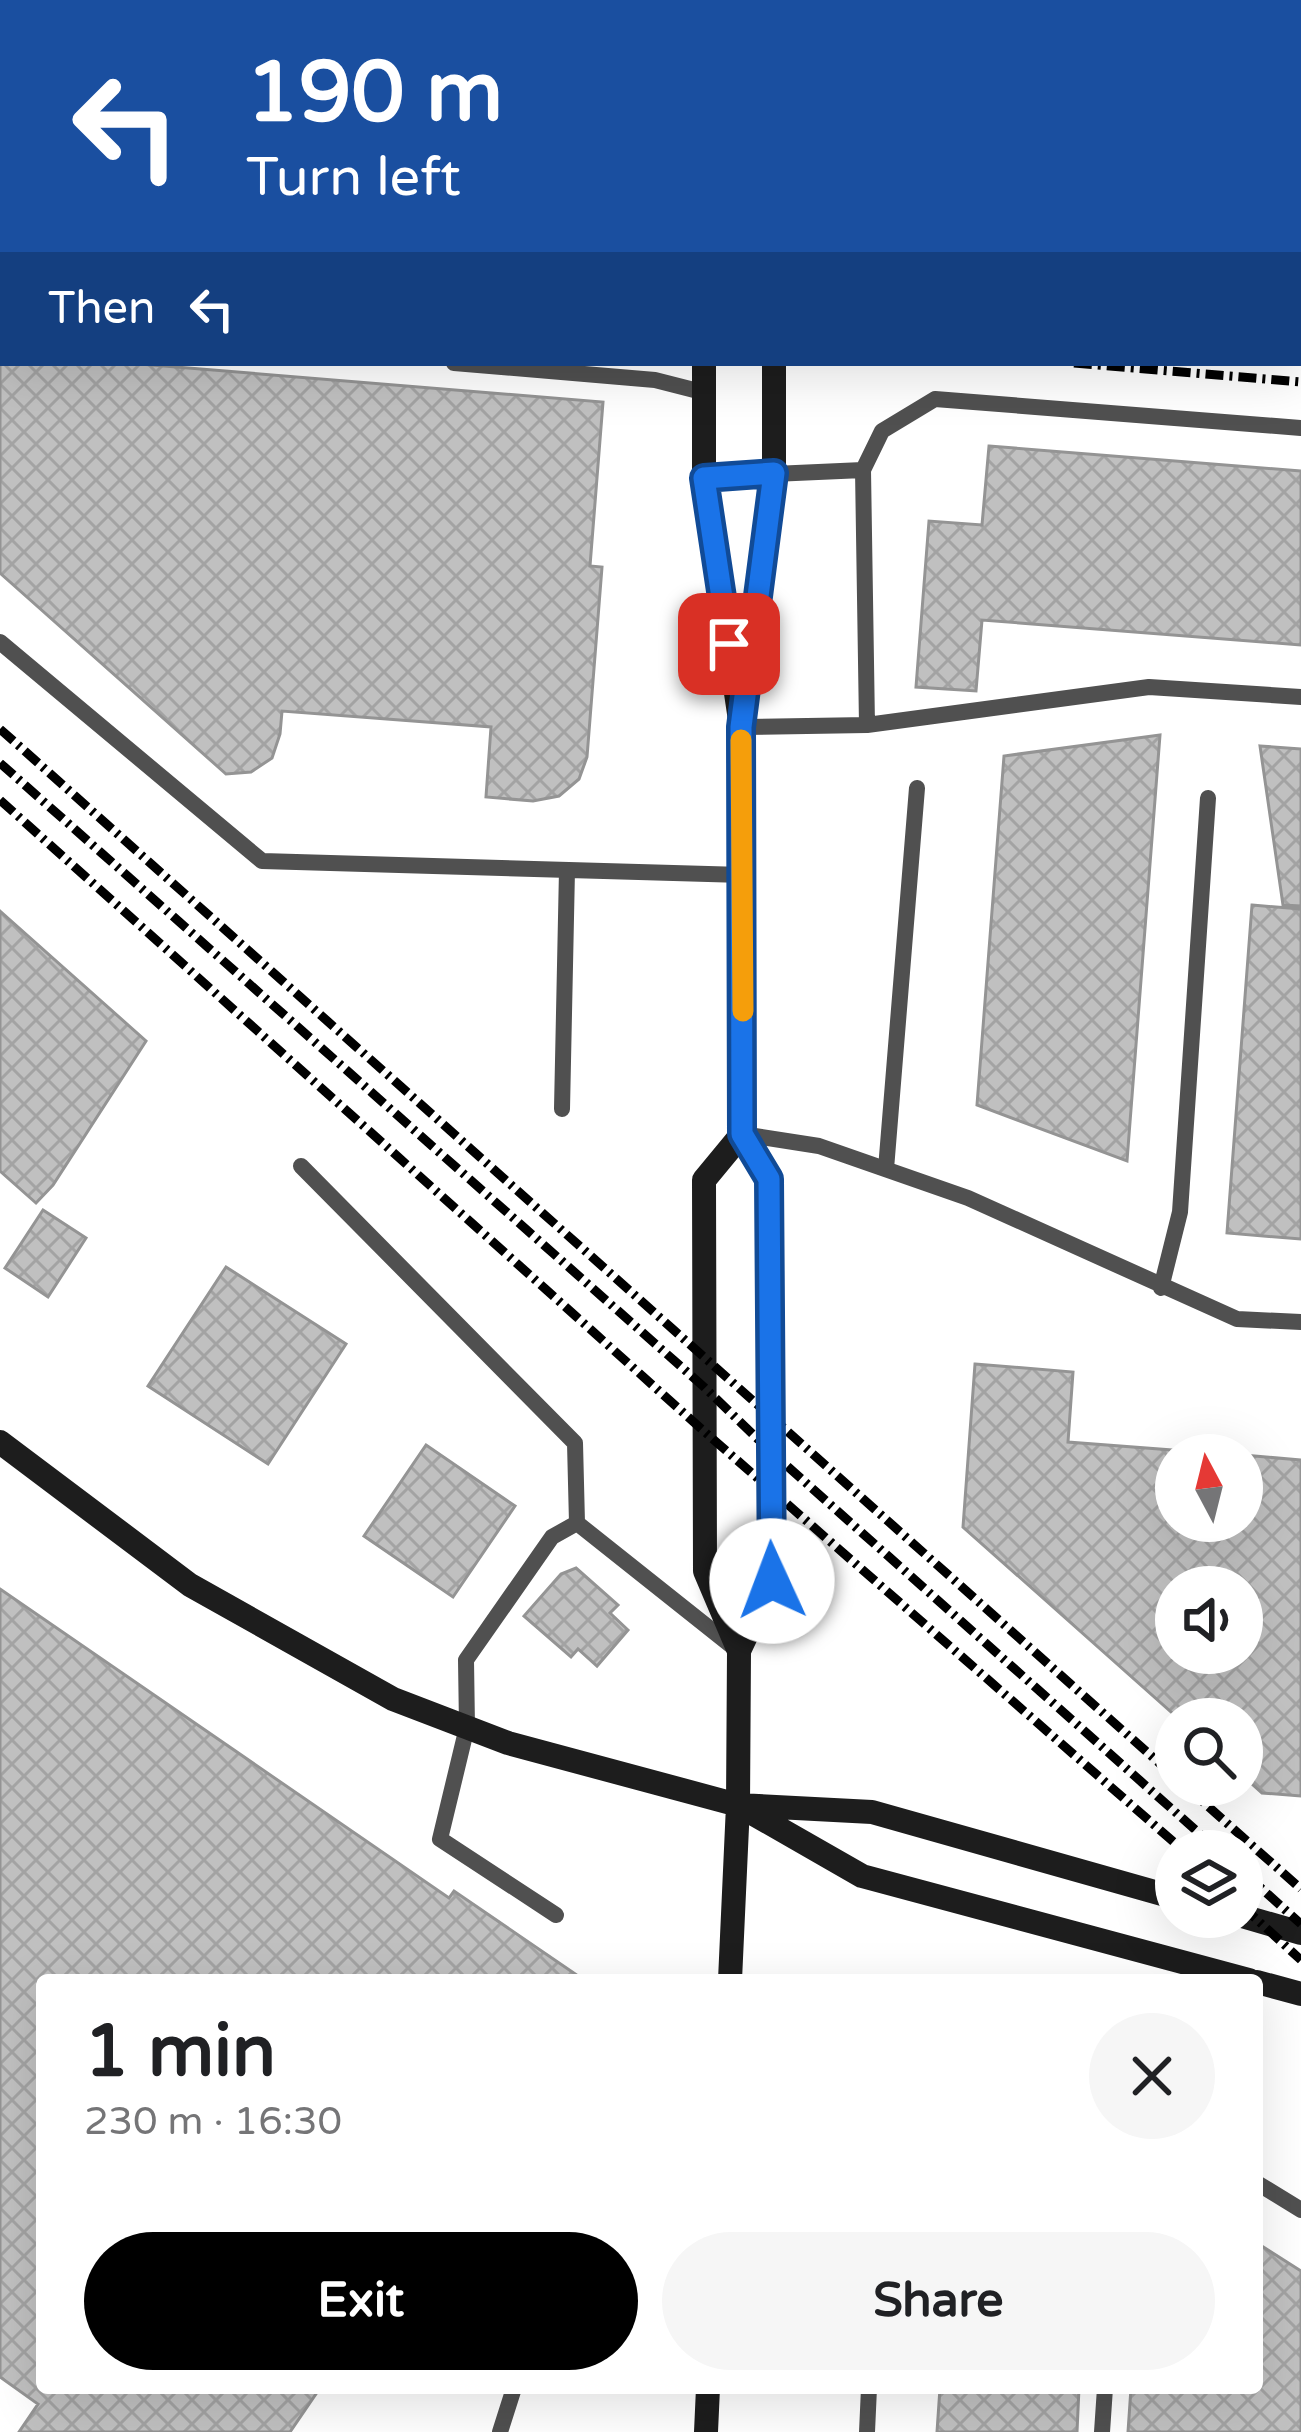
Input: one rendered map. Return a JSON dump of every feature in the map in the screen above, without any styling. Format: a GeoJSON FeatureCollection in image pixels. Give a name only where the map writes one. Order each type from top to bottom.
{"type":"FeatureCollection","features":[{"type":"Feature","properties":{"kind":"main road"},"geometry":{"type":"LineString","coordinates":[[704,366],[704,478],[741,727],[742,1134],[769,1179],[772,1581],[739,1651]]}},
{"type":"Feature","properties":{"kind":"main road"},"geometry":{"type":"LineString","coordinates":[[741,727],[774,473],[774,366]]}},
{"type":"Feature","properties":{"kind":"main road"},"geometry":{"type":"LineString","coordinates":[[730,1974],[739,1651],[705,1571],[704,1180],[742,1134]]}},
{"type":"Feature","properties":{"kind":"main road"},"geometry":{"type":"LineString","coordinates":[[0,1442],[190,1586],[393,1699],[530,1749],[738,1805],[872,1812],[1155,1892]]}},
{"type":"Feature","properties":{"kind":"main road"},"geometry":{"type":"LineString","coordinates":[[738,1805],[862,1876],[1227,1974]]}},
{"type":"Feature","properties":{"kind":"main road"},"geometry":{"type":"LineString","coordinates":[[1263,1922],[1301,1933]]}},
{"type":"Feature","properties":{"kind":"main road"},"geometry":{"type":"LineString","coordinates":[[1263,1984],[1301,1994]]}},
{"type":"Feature","properties":{"kind":"main road"},"geometry":{"type":"LineString","coordinates":[[706,2432],[708,2394]]}},
{"type":"Feature","properties":{"kind":"lane"},"geometry":{"type":"LineString","coordinates":[[489,366],[655,380],[702,392]]}},
{"type":"Feature","properties":{"kind":"lane"},"geometry":{"type":"LineString","coordinates":[[867,724],[863,470],[881,431],[935,398],[1301,428]]}},
{"type":"Feature","properties":{"kind":"lane"},"geometry":{"type":"LineString","coordinates":[[704,478],[863,470]]}},
{"type":"Feature","properties":{"kind":"lane"},"geometry":{"type":"LineString","coordinates":[[0,642],[262,861],[743,875]]}},
{"type":"Feature","properties":{"kind":"lane"},"geometry":{"type":"LineString","coordinates":[[741,727],[867,724],[1150,687],[1301,697]]}},
{"type":"Feature","properties":{"kind":"lane"},"geometry":{"type":"LineString","coordinates":[[886,1169],[917,788]]}},
{"type":"Feature","properties":{"kind":"lane"},"geometry":{"type":"LineString","coordinates":[[1161,1288],[1180,1212],[1208,798]]}},
{"type":"Feature","properties":{"kind":"lane"},"geometry":{"type":"LineString","coordinates":[[562,1109],[566,870]]}},
{"type":"Feature","properties":{"kind":"lane"},"geometry":{"type":"LineString","coordinates":[[742,1134],[819,1146],[968,1198],[1237,1319],[1301,1322]]}},
{"type":"Feature","properties":{"kind":"lane"},"geometry":{"type":"LineString","coordinates":[[301,1166],[575,1443],[577,1523]]}},
{"type":"Feature","properties":{"kind":"lane"},"geometry":{"type":"LineString","coordinates":[[577,1523],[739,1651]]}},
{"type":"Feature","properties":{"kind":"lane"},"geometry":{"type":"LineString","coordinates":[[556,1915],[440,1838],[467,1727],[466,1660],[552,1537],[577,1523]]}},
{"type":"Feature","properties":{"kind":"lane"},"geometry":{"type":"LineString","coordinates":[[1263,2187],[1301,2210]]}},
{"type":"Feature","properties":{"kind":"lane"},"geometry":{"type":"LineString","coordinates":[[500,2432],[512,2394]]}},
{"type":"Feature","properties":{"kind":"lane"},"geometry":{"type":"LineString","coordinates":[[867,2432],[869,2394]]}},
{"type":"Feature","properties":{"kind":"lane"},"geometry":{"type":"LineString","coordinates":[[1102,2432],[1105,2394]]}},
{"type":"Feature","properties":{"kind":"building"},"geometry":{"type":"Polygon","coordinates":[[[0,366],[164,366],[603,402],[590,566],[602,567],[587,757],[579,779],[559,796],[533,801],[486,797],[491,727],[282,711],[272,758],[251,772],[226,774],[0,573],[0,366]]]}},
{"type":"Feature","properties":{"kind":"building"},"geometry":{"type":"Polygon","coordinates":[[[989,446],[1301,471],[1301,645],[982,620],[976,691],[916,687],[929,521],[982,525],[989,446]]]}},
{"type":"Feature","properties":{"kind":"building"},"geometry":{"type":"Polygon","coordinates":[[[1160,735],[1127,1161],[977,1105],[1004,756],[1160,735]]]}},
{"type":"Feature","properties":{"kind":"building"},"geometry":{"type":"Polygon","coordinates":[[[1260,746],[1301,749],[1301,906],[1283,905],[1260,746]]]}},
{"type":"Feature","properties":{"kind":"building"},"geometry":{"type":"Polygon","coordinates":[[[1252,905],[1301,909],[1301,1239],[1227,1233],[1252,905]]]}},
{"type":"Feature","properties":{"kind":"building"},"geometry":{"type":"Polygon","coordinates":[[[0,911],[146,1041],[53,1185],[36,1203],[0,1171],[0,911]]]}},
{"type":"Feature","properties":{"kind":"building"},"geometry":{"type":"Polygon","coordinates":[[[43,1210],[86,1238],[48,1297],[5,1268],[43,1210]]]}},
{"type":"Feature","properties":{"kind":"building"},"geometry":{"type":"Polygon","coordinates":[[[226,1267],[346,1344],[268,1464],[148,1386],[226,1267]]]}},
{"type":"Feature","properties":{"kind":"building"},"geometry":{"type":"Polygon","coordinates":[[[975,1364],[1073,1372],[1068,1442],[1155,1449],[1155,1542],[1263,1542],[1263,1457],[1301,1460],[1301,1796],[1263,1793],[1263,1698],[1155,1698],[963,1527],[975,1364]]]}},
{"type":"Feature","properties":{"kind":"building"},"geometry":{"type":"Polygon","coordinates":[[[426,1445],[515,1506],[453,1597],[364,1536],[426,1445]]]}},
{"type":"Feature","properties":{"kind":"building"},"geometry":{"type":"Polygon","coordinates":[[[576,1568],[618,1605],[610,1613],[628,1630],[597,1666],[578,1649],[571,1657],[524,1616],[561,1574],[576,1568]]]}},
{"type":"Feature","properties":{"kind":"building"},"geometry":{"type":"Polygon","coordinates":[[[0,1589],[449,1898],[454,1891],[575,1974],[36,1974],[36,2394],[316,2394],[290,2432],[19,2432],[38,2404],[0,2377],[0,1589]]]}},
{"type":"Feature","properties":{"kind":"building"},"geometry":{"type":"Polygon","coordinates":[[[1263,2247],[1301,2271],[1301,2432],[1128,2432],[1131,2394],[1263,2394],[1263,2247]]]}},
{"type":"Feature","properties":{"kind":"building"},"geometry":{"type":"Polygon","coordinates":[[[940,2394],[1079,2394],[1077,2432],[937,2432],[940,2394]]]}},
{"type":"Feature","properties":{"kind":"railway"},"geometry":{"type":"LineString","coordinates":[[1110,366],[1301,382]]}},
{"type":"Feature","properties":{"kind":"railway"},"geometry":{"type":"LineString","coordinates":[[0,729],[1155,1759]]}},
{"type":"Feature","properties":{"kind":"railway"},"geometry":{"type":"LineString","coordinates":[[0,763],[1195,1830]]}},
{"type":"Feature","properties":{"kind":"railway"},"geometry":{"type":"LineString","coordinates":[[0,800],[706,1433],[1160,1830]]}},
{"type":"Feature","properties":{"kind":"railway"},"geometry":{"type":"LineString","coordinates":[[1208,1806],[1301,1889]]}},
{"type":"Feature","properties":{"kind":"railway"},"geometry":{"type":"LineString","coordinates":[[1263,1890],[1301,1924]]}},
{"type":"Feature","properties":{"kind":"railway"},"geometry":{"type":"LineString","coordinates":[[1263,1925],[1301,1960]]}},
{"type":"Feature","properties":{"kind":"slow traffic"},"geometry":{"type":"LineString","coordinates":[[741,740],[743,1011]]}},
{"type":"Feature","properties":{"kind":"route"},"geometry":{"type":"LineString","coordinates":[[729,644],[704,478],[774,473],[741,727],[742,1134],[769,1179],[772,1581]]}}]}
